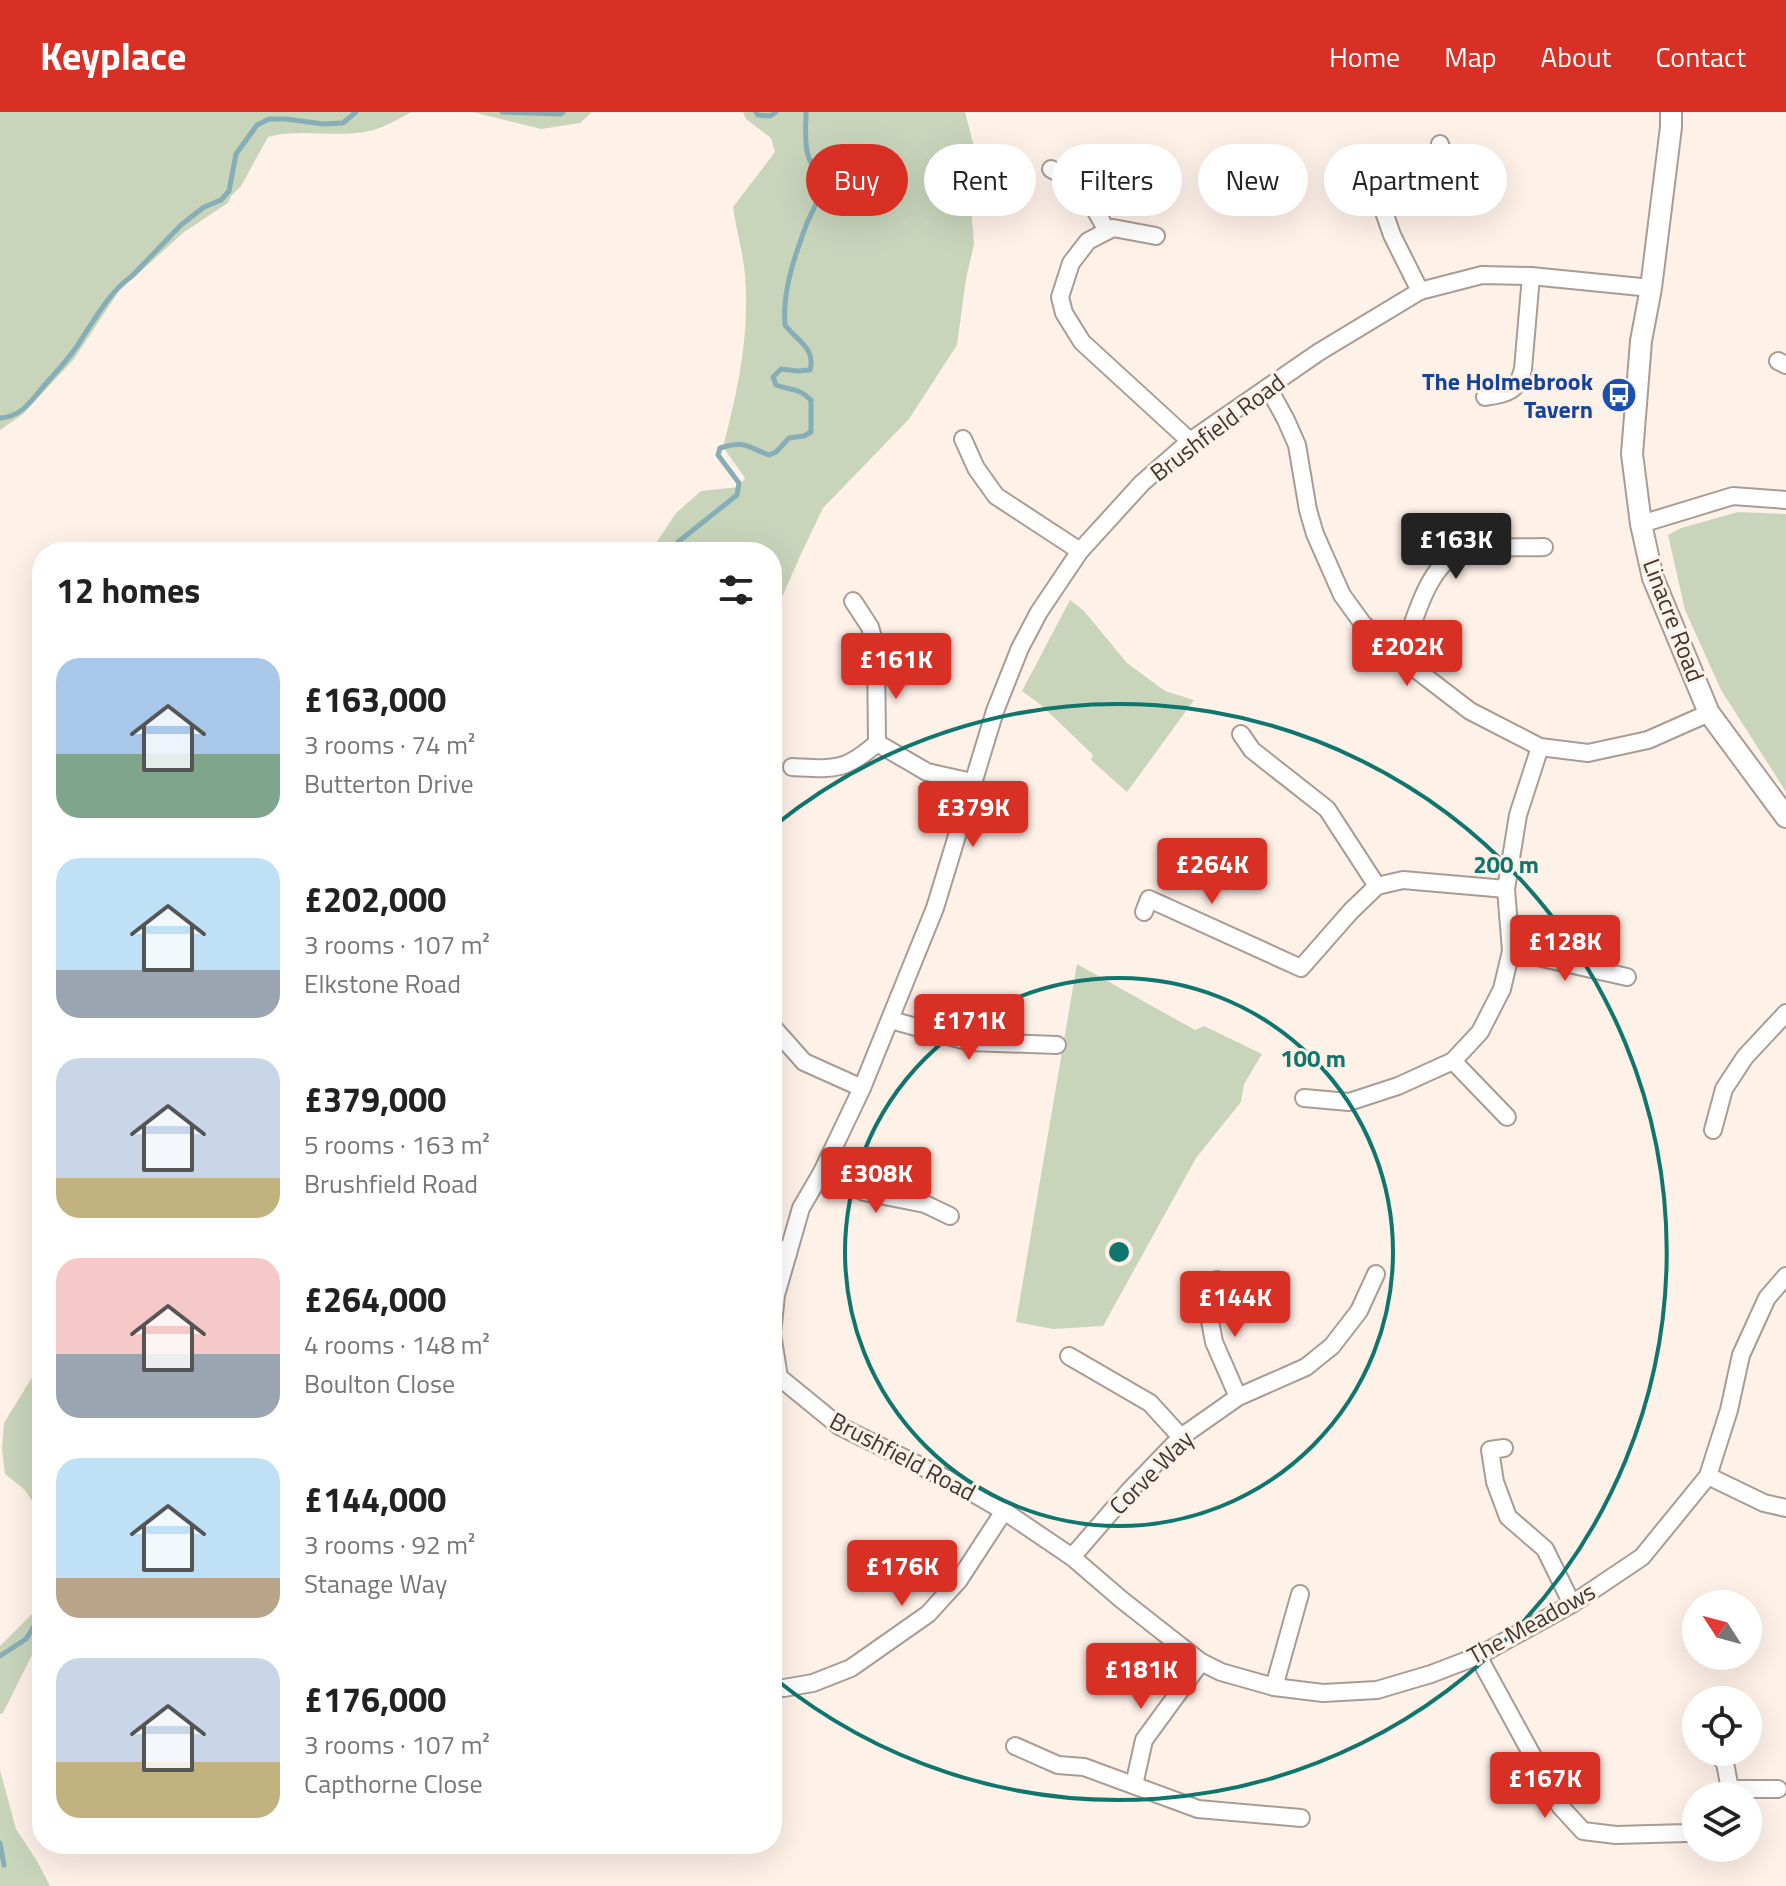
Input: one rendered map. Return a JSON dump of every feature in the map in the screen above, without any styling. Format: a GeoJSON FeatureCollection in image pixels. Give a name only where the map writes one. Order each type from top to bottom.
{"type":"FeatureCollection","features":[{"type":"Feature","properties":{"kind":"street","name":"Linacre Road"},"geometry":{"type":"LineString","coordinates":[[1671,112],[1651,288],[1641,341],[1632,454],[1641,524],[1653,578],[1709,713],[1786,817]]}},
{"type":"Feature","properties":{"kind":"street"},"geometry":{"type":"LineString","coordinates":[[1051,169],[1070,178],[1088,197],[1107,231]]}},
{"type":"Feature","properties":{"kind":"street"},"geometry":{"type":"LineString","coordinates":[[1385,216],[1420,291]]}},
{"type":"Feature","properties":{"kind":"street"},"geometry":{"type":"LineString","coordinates":[[1156,236],[1113,228],[1088,241],[1071,263],[1060,297],[1064,313],[1082,342],[1190,441]]}},
{"type":"Feature","properties":{"kind":"street","name":"Brushfield Road"},"geometry":{"type":"LineString","coordinates":[[782,1274],[801,1208],[822,1172],[862,1088],[935,908],[995,711],[1020,648],[1039,612],[1080,551],[1142,483],[1190,441],[1319,352],[1420,291],[1482,275],[1531,276],[1651,288]]}},
{"type":"Feature","properties":{"kind":"street"},"geometry":{"type":"LineString","coordinates":[[1485,397],[1510,392],[1520,381],[1531,276]]}},
{"type":"Feature","properties":{"kind":"street"},"geometry":{"type":"LineString","coordinates":[[1268,387],[1297,445],[1315,534],[1342,595],[1363,624],[1401,658],[1470,711],[1540,747],[1588,753],[1648,740],[1709,713]]}},
{"type":"Feature","properties":{"kind":"street"},"geometry":{"type":"LineString","coordinates":[[963,439],[976,468],[996,496],[1080,551]]}},
{"type":"Feature","properties":{"kind":"street"},"geometry":{"type":"LineString","coordinates":[[1641,524],[1733,496],[1786,500]]}},
{"type":"Feature","properties":{"kind":"street"},"geometry":{"type":"LineString","coordinates":[[1401,658],[1428,584],[1446,561],[1465,550],[1544,547]]}},
{"type":"Feature","properties":{"kind":"street"},"geometry":{"type":"LineString","coordinates":[[792,767],[835,769],[862,757],[877,743],[876,648],[870,627],[853,601]]}},
{"type":"Feature","properties":{"kind":"street"},"geometry":{"type":"LineString","coordinates":[[1241,734],[1252,750],[1327,809],[1377,886]]}},
{"type":"Feature","properties":{"kind":"street"},"geometry":{"type":"LineString","coordinates":[[877,743],[927,772],[972,782]]}},
{"type":"Feature","properties":{"kind":"street"},"geometry":{"type":"LineString","coordinates":[[1304,1098],[1349,1102],[1398,1086],[1453,1061],[1480,1032],[1502,989],[1511,951],[1506,889],[1518,815],[1540,747]]}},
{"type":"Feature","properties":{"kind":"street"},"geometry":{"type":"LineString","coordinates":[[1144,912],[1149,899],[1301,968],[1377,886],[1403,880],[1506,889]]}},
{"type":"Feature","properties":{"kind":"street"},"geometry":{"type":"LineString","coordinates":[[1511,951],[1627,977]]}},
{"type":"Feature","properties":{"kind":"street"},"geometry":{"type":"LineString","coordinates":[[891,1020],[970,1042],[1057,1045]]}},
{"type":"Feature","properties":{"kind":"street"},"geometry":{"type":"LineString","coordinates":[[1713,1130],[1724,1089],[1745,1057],[1783,1022]]}},
{"type":"Feature","properties":{"kind":"street"},"geometry":{"type":"LineString","coordinates":[[782,1037],[804,1062],[862,1088]]}},
{"type":"Feature","properties":{"kind":"street"},"geometry":{"type":"LineString","coordinates":[[1453,1061],[1507,1117]]}},
{"type":"Feature","properties":{"kind":"street"},"geometry":{"type":"LineString","coordinates":[[822,1172],[864,1192],[925,1204],[950,1216]]}},
{"type":"Feature","properties":{"kind":"street"},"geometry":{"type":"LineString","coordinates":[[782,1250],[788,1254]]}},
{"type":"Feature","properties":{"kind":"street","name":"Corve Way"},"geometry":{"type":"LineString","coordinates":[[1072,1557],[1181,1437],[1238,1397],[1306,1367],[1332,1346],[1359,1311],[1376,1274]]}},
{"type":"Feature","properties":{"kind":"street","name":"The Meadows"},"geometry":{"type":"LineString","coordinates":[[1122,1600],[1201,1662],[1221,1672],[1274,1687],[1323,1693],[1377,1690],[1478,1656],[1572,1604],[1642,1557],[1708,1476],[1729,1410],[1741,1355],[1767,1298],[1786,1276]]}},
{"type":"Feature","properties":{"kind":"street"},"geometry":{"type":"LineString","coordinates":[[1217,1280],[1207,1305],[1214,1342],[1238,1397]]}},
{"type":"Feature","properties":{"kind":"street"},"geometry":{"type":"LineString","coordinates":[[1069,1356],[1150,1403],[1181,1437]]}},
{"type":"Feature","properties":{"kind":"street","name":"Brushfield Road"},"geometry":{"type":"LineString","coordinates":[[782,1383],[839,1426],[959,1485],[1004,1511],[1072,1557],[1122,1600]]}},
{"type":"Feature","properties":{"kind":"street"},"geometry":{"type":"LineString","coordinates":[[1504,1448],[1490,1450],[1495,1482],[1508,1517],[1545,1549],[1572,1604]]}},
{"type":"Feature","properties":{"kind":"street"},"geometry":{"type":"LineString","coordinates":[[1708,1476],[1764,1503],[1786,1508]]}},
{"type":"Feature","properties":{"kind":"street"},"geometry":{"type":"LineString","coordinates":[[784,1688],[813,1683],[851,1668],[928,1614],[959,1580],[1004,1511]]}},
{"type":"Feature","properties":{"kind":"street"},"geometry":{"type":"LineString","coordinates":[[1274,1687],[1300,1594]]}},
{"type":"Feature","properties":{"kind":"street"},"geometry":{"type":"LineString","coordinates":[[1478,1656],[1560,1806],[1583,1831],[1616,1835],[1682,1833]]}},
{"type":"Feature","properties":{"kind":"street"},"geometry":{"type":"LineString","coordinates":[[1134,1785],[1144,1740],[1201,1662]]}},
{"type":"Feature","properties":{"kind":"street"},"geometry":{"type":"LineString","coordinates":[[1015,1746],[1058,1765],[1084,1767],[1198,1809],[1301,1818]]}},
{"type":"Feature","properties":{"kind":"street"},"geometry":{"type":"LineString","coordinates":[[1762,1790],[1778,1789]]}},
{"type":"Feature","properties":{"kind":"green space"},"geometry":{"type":"Polygon","coordinates":[[[0,112],[412,112],[364,132],[295,133],[268,137],[228,203],[184,232],[119,291],[74,359],[23,414],[0,430],[0,112]]]}},
{"type":"Feature","properties":{"kind":"green space"},"geometry":{"type":"Polygon","coordinates":[[[472,112],[592,112],[580,123],[541,129],[472,112]]]}},
{"type":"Feature","properties":{"kind":"green space"},"geometry":{"type":"Polygon","coordinates":[[[743,112],[965,112],[973,144],[924,144],[924,216],[972,216],[974,244],[957,345],[909,419],[823,508],[782,597],[782,542],[657,542],[676,513],[701,491],[739,487],[745,478],[723,447],[738,383],[746,319],[744,266],[733,207],[775,152],[771,138],[746,119],[743,112]]]}},
{"type":"Feature","properties":{"kind":"green space"},"geometry":{"type":"Polygon","coordinates":[[[1738,512],[1786,514],[1786,792],[1721,690],[1685,610],[1668,535],[1681,528],[1738,512]]]}},
{"type":"Feature","properties":{"kind":"green space"},"geometry":{"type":"Polygon","coordinates":[[[1070,600],[1084,611],[1127,663],[1165,691],[1194,700],[1127,792],[1091,760],[1093,755],[1022,691],[1070,600]]]}},
{"type":"Feature","properties":{"kind":"green space"},"geometry":{"type":"Polygon","coordinates":[[[1077,964],[1195,1030],[1204,1026],[1262,1054],[1244,1084],[1241,1102],[1196,1158],[1103,1326],[1053,1329],[1016,1322],[1077,964]]]}},
{"type":"Feature","properties":{"kind":"green space"},"geometry":{"type":"Polygon","coordinates":[[[32,1377],[32,1501],[24,1489],[5,1474],[2,1450],[4,1423],[32,1377]]]}},
{"type":"Feature","properties":{"kind":"green space"},"geometry":{"type":"Polygon","coordinates":[[[32,1614],[32,1655],[0,1714],[0,1646],[32,1614]]]}},
{"type":"Feature","properties":{"kind":"green space"},"geometry":{"type":"Polygon","coordinates":[[[0,1770],[16,1829],[50,1886],[0,1886],[0,1770]]]}},
{"type":"Feature","properties":{"kind":"waterway"},"geometry":{"type":"LineString","coordinates":[[0,418],[14,415],[29,403],[71,354],[116,290],[181,225],[204,207],[221,200],[229,191],[236,154],[257,125],[269,119],[343,123],[356,112]]}},
{"type":"Feature","properties":{"kind":"waterway"},"geometry":{"type":"LineString","coordinates":[[502,112],[563,112]]}},
{"type":"Feature","properties":{"kind":"waterway"},"geometry":{"type":"LineString","coordinates":[[756,112],[770,116],[776,112]]}},
{"type":"Feature","properties":{"kind":"waterway"},"geometry":{"type":"LineString","coordinates":[[678,542],[737,495],[739,483],[718,455],[720,448],[741,445],[769,455],[789,438],[811,432],[811,400],[798,391],[776,385],[773,377],[781,369],[810,370],[811,362],[808,350],[785,325],[787,286],[820,189],[819,178],[807,150],[806,112]]}},
{"type":"Feature","properties":{"kind":"waterway"},"geometry":{"type":"LineString","coordinates":[[0,1656],[26,1639],[32,1630]]}},
{"type":"Feature","properties":{"kind":"waterway"},"geometry":{"type":"LineString","coordinates":[[0,1843],[4,1865]]}},
{"type":"Feature","properties":{"kind":"place","name":"The Holmebrook Tavern"},"geometry":{"type":"Point","coordinates":[1619,395]}}]}
